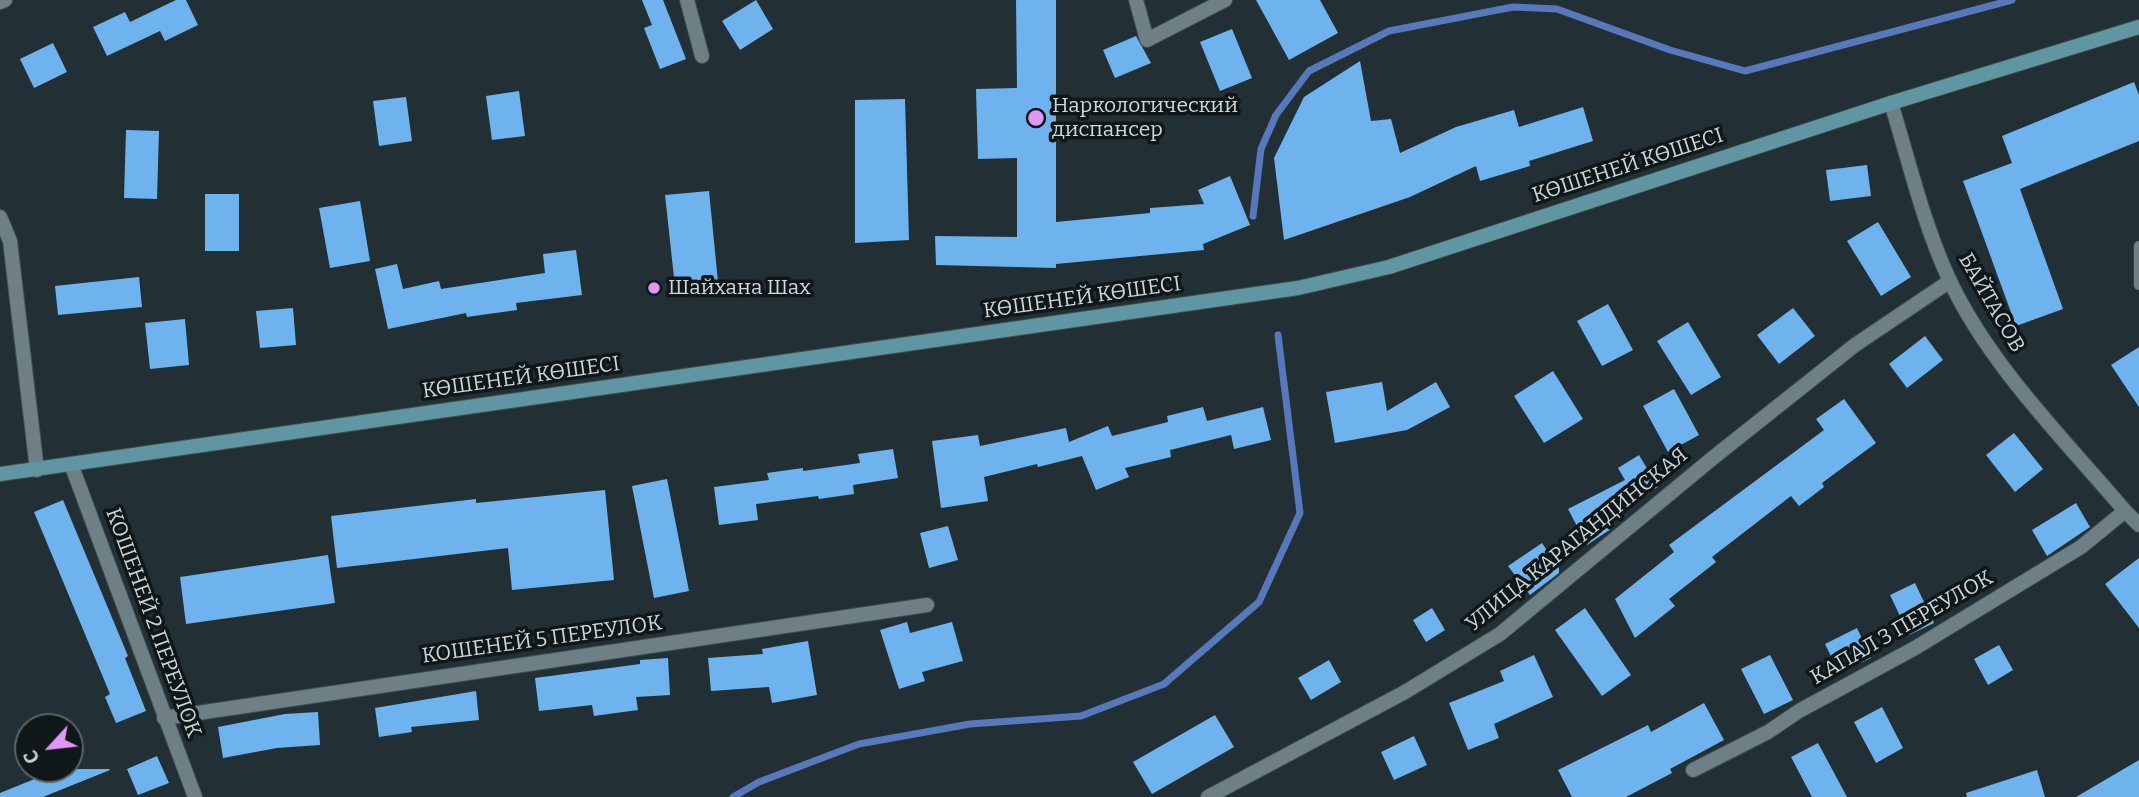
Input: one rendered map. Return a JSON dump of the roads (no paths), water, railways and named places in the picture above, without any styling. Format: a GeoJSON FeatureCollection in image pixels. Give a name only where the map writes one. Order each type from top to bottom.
{"type":"FeatureCollection","features":[{"type":"Feature","properties":{"kind":"main road","name":"КӨШЕНЕЙ КӨШЕСІ"},"geometry":{"type":"LineString","coordinates":[[0,474],[1298,288],[1389,267],[1891,103],[2139,27]]}},
{"type":"Feature","properties":{"kind":"street"},"geometry":{"type":"LineString","coordinates":[[0,2],[5,0]]}},
{"type":"Feature","properties":{"kind":"street"},"geometry":{"type":"LineString","coordinates":[[687,0],[702,56]]}},
{"type":"Feature","properties":{"kind":"street"},"geometry":{"type":"LineString","coordinates":[[1136,0],[1147,40],[1225,0]]}},
{"type":"Feature","properties":{"kind":"street","name":"БАЙТАСОВ"},"geometry":{"type":"LineString","coordinates":[[1891,103],[1931,235],[1950,281],[1992,354],[2139,525]]}},
{"type":"Feature","properties":{"kind":"street"},"geometry":{"type":"LineString","coordinates":[[0,217],[10,241],[37,470]]}},
{"type":"Feature","properties":{"kind":"street","name":"УЛИЦА КАРАГАНДИНСКАЯ"},"geometry":{"type":"LineString","coordinates":[[1208,797],[1405,692],[1500,634],[1854,345],[1950,281]]}},
{"type":"Feature","properties":{"kind":"street","name":"КОШЕНЕЙ 2 ПЕРЕУЛОК"},"geometry":{"type":"LineString","coordinates":[[71,464],[195,797]]}},
{"type":"Feature","properties":{"kind":"street","name":"КАПАЛ 3 ПЕРЕУЛОК"},"geometry":{"type":"LineString","coordinates":[[1693,770],[1768,732],[1799,711],[1915,648],[2081,547],[2125,511]]}},
{"type":"Feature","properties":{"kind":"street","name":"КОШЕНЕЙ 5 ПЕРЕУЛОК"},"geometry":{"type":"LineString","coordinates":[[164,718],[926,605]]}},
{"type":"Feature","properties":{"kind":"lane"},"geometry":{"type":"LineString","coordinates":[[2139,246],[2139,285]]}},
{"type":"Feature","properties":{"kind":"waterway"},"geometry":{"type":"LineString","coordinates":[[1253,216],[1261,149],[1276,115],[1309,71],[1389,31],[1513,7],[1557,9],[1670,50],[1745,71],[2012,0]]}},
{"type":"Feature","properties":{"kind":"waterway"},"geometry":{"type":"LineString","coordinates":[[733,797],[759,782],[859,744],[970,724],[1081,716],[1164,684],[1259,602],[1300,513],[1278,335]]}},
{"type":"Feature","properties":{"kind":"place","name":"Наркологический диспансер"},"geometry":{"type":"Point","coordinates":[1036,118]}},
{"type":"Feature","properties":{"kind":"place","name":"Шайхана Шах"},"geometry":{"type":"Point","coordinates":[654,288]}}]}
